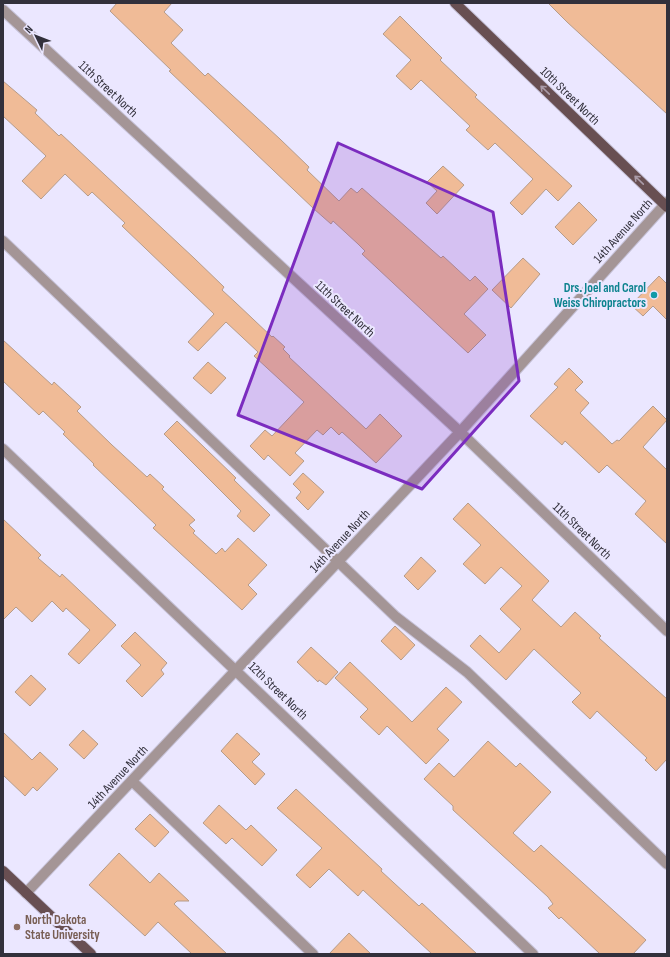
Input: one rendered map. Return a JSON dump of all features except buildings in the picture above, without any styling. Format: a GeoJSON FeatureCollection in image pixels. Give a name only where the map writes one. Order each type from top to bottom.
{"type":"FeatureCollection","features":[{"type":"Feature","properties":{"kind":"main road","name":"10th Street North"},"geometry":{"type":"LineString","coordinates":[[455,3],[666,204]]}},
{"type":"Feature","properties":{"kind":"main road"},"geometry":{"type":"LineString","coordinates":[[3,871],[91,954]]}},
{"type":"Feature","properties":{"kind":"street","name":"11th Street North"},"geometry":{"type":"LineString","coordinates":[[3,10],[460,432],[667,631]]}},
{"type":"Feature","properties":{"kind":"street","name":"14th Avenue North"},"geometry":{"type":"LineString","coordinates":[[26,893],[460,432],[666,204]]}},
{"type":"Feature","properties":{"kind":"street"},"geometry":{"type":"LineString","coordinates":[[3,241],[396,617],[468,672],[667,864]]}},
{"type":"Feature","properties":{"kind":"street","name":"12th Street North"},"geometry":{"type":"LineString","coordinates":[[3,449],[237,670],[533,954]]}},
{"type":"Feature","properties":{"kind":"street"},"geometry":{"type":"LineString","coordinates":[[132,781],[313,954]]}},
{"type":"Feature","properties":{"kind":"highlighted area"},"geometry":{"type":"Polygon","coordinates":[[[338,143],[493,212],[519,381],[422,489],[238,415],[338,143]]]}},
{"type":"Feature","properties":{"kind":"place","name":"Drs. Joel and Carol Weiss Chiropractors"},"geometry":{"type":"Point","coordinates":[654,295]}},
{"type":"Feature","properties":{"kind":"place","name":"North Dakota State University"},"geometry":{"type":"Point","coordinates":[17,927]}}]}
